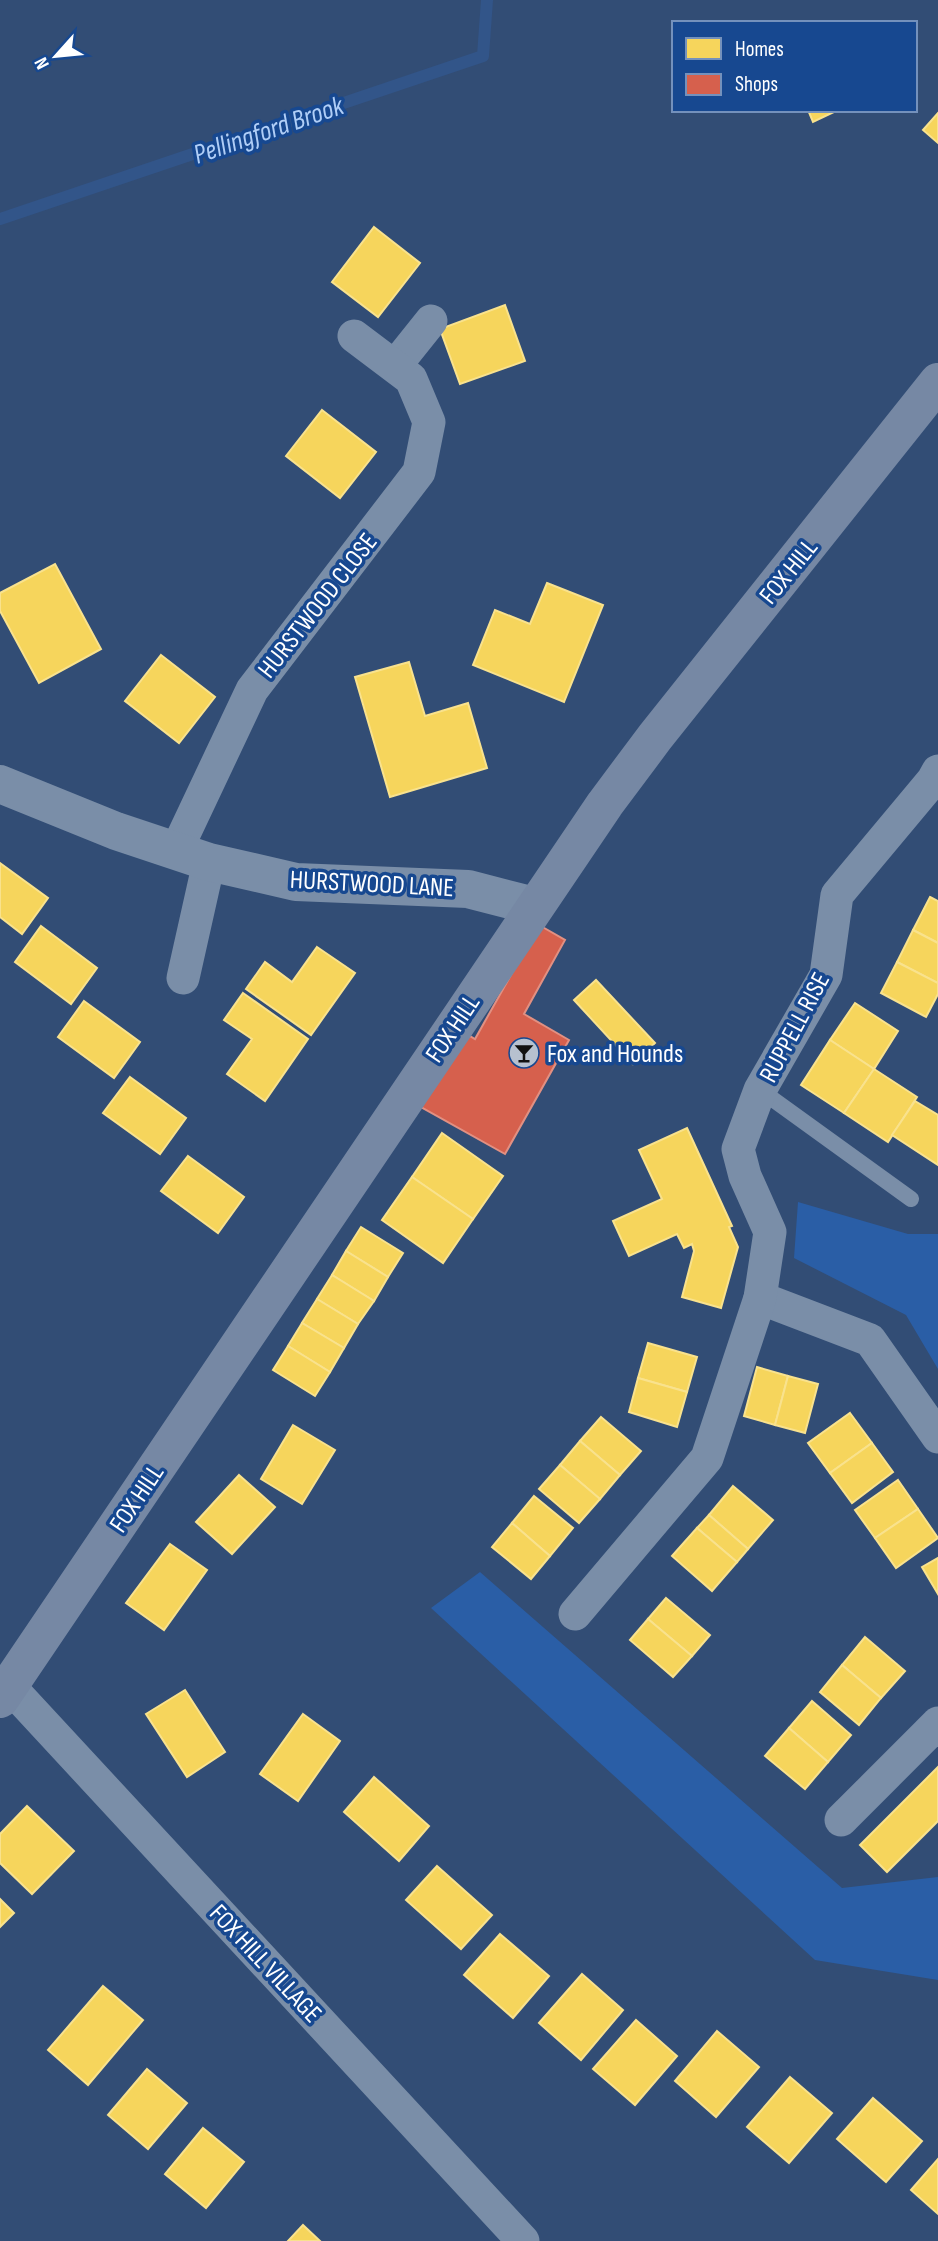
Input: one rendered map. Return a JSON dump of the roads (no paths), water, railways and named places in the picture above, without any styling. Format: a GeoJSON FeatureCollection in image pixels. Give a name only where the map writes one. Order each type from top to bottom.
{"type":"FeatureCollection","features":[{"type":"Feature","properties":{"kind":"main road","name":"FOX HILL"},"geometry":{"type":"LineString","coordinates":[[5,1692],[534,906],[655,737],[938,382]]}},
{"type":"Feature","properties":{"kind":"street"},"geometry":{"type":"LineString","coordinates":[[395,366],[431,321]]}},
{"type":"Feature","properties":{"kind":"street","name":"HURSTWOOD CLOSE"},"geometry":{"type":"LineString","coordinates":[[193,857],[252,690],[419,472],[429,422],[411,379],[354,336]]}},
{"type":"Feature","properties":{"kind":"street","name":"RUPPELL RISE"},"geometry":{"type":"LineString","coordinates":[[575,1614],[707,1458],[760,1298],[770,1232],[745,1176],[738,1149],[760,1090],[826,975],[837,895],[936,778]]}},
{"type":"Feature","properties":{"kind":"street","name":"HURSTWOOD LANE"},"geometry":{"type":"LineString","coordinates":[[0,784],[116,831],[193,857],[296,882],[468,889],[534,906]]}},
{"type":"Feature","properties":{"kind":"street"},"geometry":{"type":"LineString","coordinates":[[183,978],[193,857]]}},
{"type":"Feature","properties":{"kind":"street"},"geometry":{"type":"LineString","coordinates":[[760,1298],[870,1340],[938,1437]]}},
{"type":"Feature","properties":{"kind":"street","name":"FOX HILL VILLAGE"},"geometry":{"type":"LineString","coordinates":[[5,1692],[523,2241]]}},
{"type":"Feature","properties":{"kind":"street"},"geometry":{"type":"LineString","coordinates":[[841,1820],[938,1723]]}},
{"type":"Feature","properties":{"kind":"lane"},"geometry":{"type":"LineString","coordinates":[[760,1090],[911,1199]]}},
{"type":"Feature","properties":{"kind":"waterway","name":"Pellingford Brook"},"geometry":{"type":"LineString","coordinates":[[0,219],[483,56],[487,0]]}},
{"type":"Feature","properties":{"kind":"place","name":"Fox and Hounds"},"geometry":{"type":"Point","coordinates":[524,1053]}}]}
